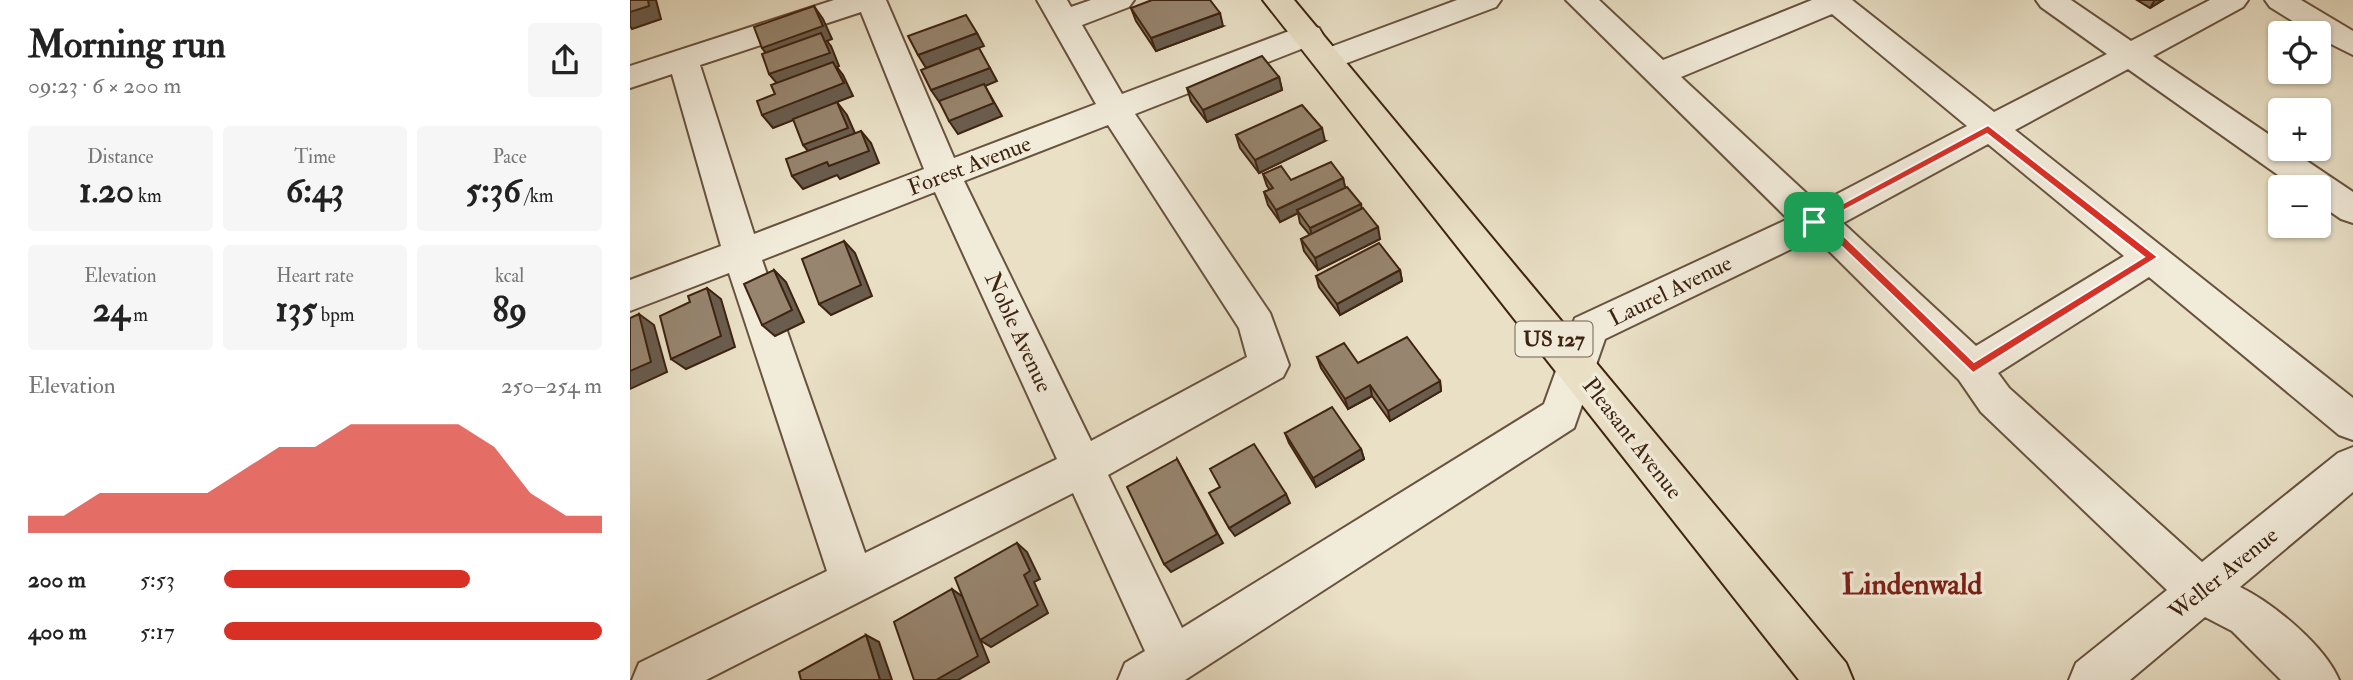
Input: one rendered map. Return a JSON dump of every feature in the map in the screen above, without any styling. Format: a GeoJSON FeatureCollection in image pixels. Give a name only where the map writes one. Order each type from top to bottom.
{"type":"FeatureCollection","features":[{"type":"Feature","properties":{"kind":"main road","name":"Pleasant Avenue"},"geometry":{"type":"LineString","coordinates":[[1278,0],[1829,680]]}},
{"type":"Feature","properties":{"kind":"street"},"geometry":{"type":"LineString","coordinates":[[630,77],[865,0]]}},
{"type":"Feature","properties":{"kind":"street","name":"Noble Avenue"},"geometry":{"type":"LineString","coordinates":[[871,0],[944,174],[1082,467],[1158,671]]}},
{"type":"Feature","properties":{"kind":"street"},"geometry":{"type":"LineString","coordinates":[[656,680],[1082,467],[1269,365],[1257,324],[1115,109],[1058,10],[1119,0]]}},
{"type":"Feature","properties":{"kind":"street","name":"Forest Avenue"},"geometry":{"type":"LineString","coordinates":[[630,296],[1115,109],[1318,47],[1486,0]]}},
{"type":"Feature","properties":{"kind":"street"},"geometry":{"type":"LineString","coordinates":[[1581,0],[1814,222],[1840,239],[1973,368],[1994,400],[2201,591],[2248,615],[2315,680]]}},
{"type":"Feature","properties":{"kind":"street"},"geometry":{"type":"LineString","coordinates":[[2051,0],[2353,210]]}},
{"type":"Feature","properties":{"kind":"street","name":"Laurel Avenue"},"geometry":{"type":"LineString","coordinates":[[1158,671],[1560,415],[1590,329],[1814,222],[2233,0]]}},
{"type":"Feature","properties":{"kind":"street"},"geometry":{"type":"LineString","coordinates":[[2280,0],[2353,44]]}},
{"type":"Feature","properties":{"kind":"street"},"geometry":{"type":"LineString","coordinates":[[1659,74],[1834,1],[1988,129],[2152,257],[2353,422]]}},
{"type":"Feature","properties":{"kind":"street"},"geometry":{"type":"LineString","coordinates":[[683,60],[741,253],[853,582]]}},
{"type":"Feature","properties":{"kind":"street"},"geometry":{"type":"LineString","coordinates":[[1973,368],[2152,257]]}},
{"type":"Feature","properties":{"kind":"street","name":"Weller Avenue"},"geometry":{"type":"LineString","coordinates":[[2093,680],[2353,466]]}},
{"type":"Feature","properties":{"kind":"building"},"geometry":{"type":"Polygon","coordinates":[[[630,0],[648,0],[649,6],[630,12],[630,0]]]}},
{"type":"Feature","properties":{"kind":"building"},"geometry":{"type":"Polygon","coordinates":[[[1152,0],[1210,0],[1220,13],[1151,38],[1131,8],[1152,0]]]}},
{"type":"Feature","properties":{"kind":"building"},"geometry":{"type":"Polygon","coordinates":[[[814,6],[823,26],[762,48],[754,27],[814,6]]]}},
{"type":"Feature","properties":{"kind":"building"},"geometry":{"type":"Polygon","coordinates":[[[966,15],[977,33],[918,55],[908,36],[966,15]]]}},
{"type":"Feature","properties":{"kind":"building"},"geometry":{"type":"Polygon","coordinates":[[[821,33],[830,53],[769,74],[762,54],[821,33]]]}},
{"type":"Feature","properties":{"kind":"building"},"geometry":{"type":"Polygon","coordinates":[[[979,48],[990,68],[931,90],[921,70],[979,48]]]}},
{"type":"Feature","properties":{"kind":"building"},"geometry":{"type":"Polygon","coordinates":[[[1262,56],[1279,77],[1203,110],[1187,88],[1262,56]]]}},
{"type":"Feature","properties":{"kind":"building"},"geometry":{"type":"Polygon","coordinates":[[[833,62],[844,83],[762,115],[757,101],[775,94],[771,85],[833,62]]]}},
{"type":"Feature","properties":{"kind":"building"},"geometry":{"type":"Polygon","coordinates":[[[984,84],[994,103],[949,121],[939,101],[984,84]]]}},
{"type":"Feature","properties":{"kind":"building"},"geometry":{"type":"Polygon","coordinates":[[[837,102],[848,128],[803,145],[793,119],[837,102]]]}},
{"type":"Feature","properties":{"kind":"building"},"geometry":{"type":"Polygon","coordinates":[[[1302,105],[1322,128],[1255,160],[1236,135],[1302,105]]]}},
{"type":"Feature","properties":{"kind":"building"},"geometry":{"type":"Polygon","coordinates":[[[861,131],[869,151],[829,166],[827,162],[792,176],[786,159],[861,131]]]}},
{"type":"Feature","properties":{"kind":"building"},"geometry":{"type":"Polygon","coordinates":[[[1331,162],[1343,178],[1276,210],[1264,192],[1273,188],[1263,174],[1281,166],[1291,180],[1331,162]]]}},
{"type":"Feature","properties":{"kind":"building"},"geometry":{"type":"Polygon","coordinates":[[[1347,187],[1361,204],[1310,228],[1297,210],[1347,187]]]}},
{"type":"Feature","properties":{"kind":"building"},"geometry":{"type":"Polygon","coordinates":[[[1363,208],[1378,227],[1315,258],[1301,239],[1363,208]]]}},
{"type":"Feature","properties":{"kind":"building"},"geometry":{"type":"Polygon","coordinates":[[[844,241],[861,285],[819,304],[802,259],[844,241]]]}},
{"type":"Feature","properties":{"kind":"building"},"geometry":{"type":"Polygon","coordinates":[[[1379,243],[1400,270],[1337,304],[1316,276],[1379,243]]]}},
{"type":"Feature","properties":{"kind":"building"},"geometry":{"type":"Polygon","coordinates":[[[774,270],[792,310],[762,325],[744,284],[774,270]]]}},
{"type":"Feature","properties":{"kind":"building"},"geometry":{"type":"Polygon","coordinates":[[[707,288],[721,336],[671,359],[660,316],[690,302],[688,296],[707,288]]]}},
{"type":"Feature","properties":{"kind":"building"},"geometry":{"type":"Polygon","coordinates":[[[639,314],[651,362],[630,371],[630,318],[639,314]]]}},
{"type":"Feature","properties":{"kind":"building"},"geometry":{"type":"Polygon","coordinates":[[[1407,337],[1440,381],[1388,411],[1370,385],[1345,399],[1317,357],[1344,343],[1358,363],[1407,337]]]}},
{"type":"Feature","properties":{"kind":"building"},"geometry":{"type":"Polygon","coordinates":[[[1332,407],[1361,449],[1313,478],[1285,433],[1332,407]]]}},
{"type":"Feature","properties":{"kind":"building"},"geometry":{"type":"Polygon","coordinates":[[[1254,444],[1286,494],[1229,528],[1209,493],[1220,487],[1210,469],[1254,444]]]}},
{"type":"Feature","properties":{"kind":"building"},"geometry":{"type":"Polygon","coordinates":[[[1177,459],[1217,534],[1164,564],[1127,487],[1177,459]]]}},
{"type":"Feature","properties":{"kind":"building"},"geometry":{"type":"Polygon","coordinates":[[[1017,543],[1030,571],[1024,575],[1038,605],[980,640],[955,578],[1017,543]]]}},
{"type":"Feature","properties":{"kind":"building"},"geometry":{"type":"Polygon","coordinates":[[[952,589],[978,656],[936,680],[914,680],[894,622],[952,589]]]}},
{"type":"Feature","properties":{"kind":"building"},"geometry":{"type":"Polygon","coordinates":[[[866,635],[880,680],[801,680],[799,672],[866,635]]]}},
{"type":"Feature","properties":{"kind":"district","name":"Lindenwald"},"geometry":{"type":"Point","coordinates":[1912,584]}},
{"type":"Feature","properties":{"kind":"route"},"geometry":{"type":"LineString","coordinates":[[1988,129],[2152,257],[1973,368],[1840,239],[1814,222],[1988,129]]}}]}
